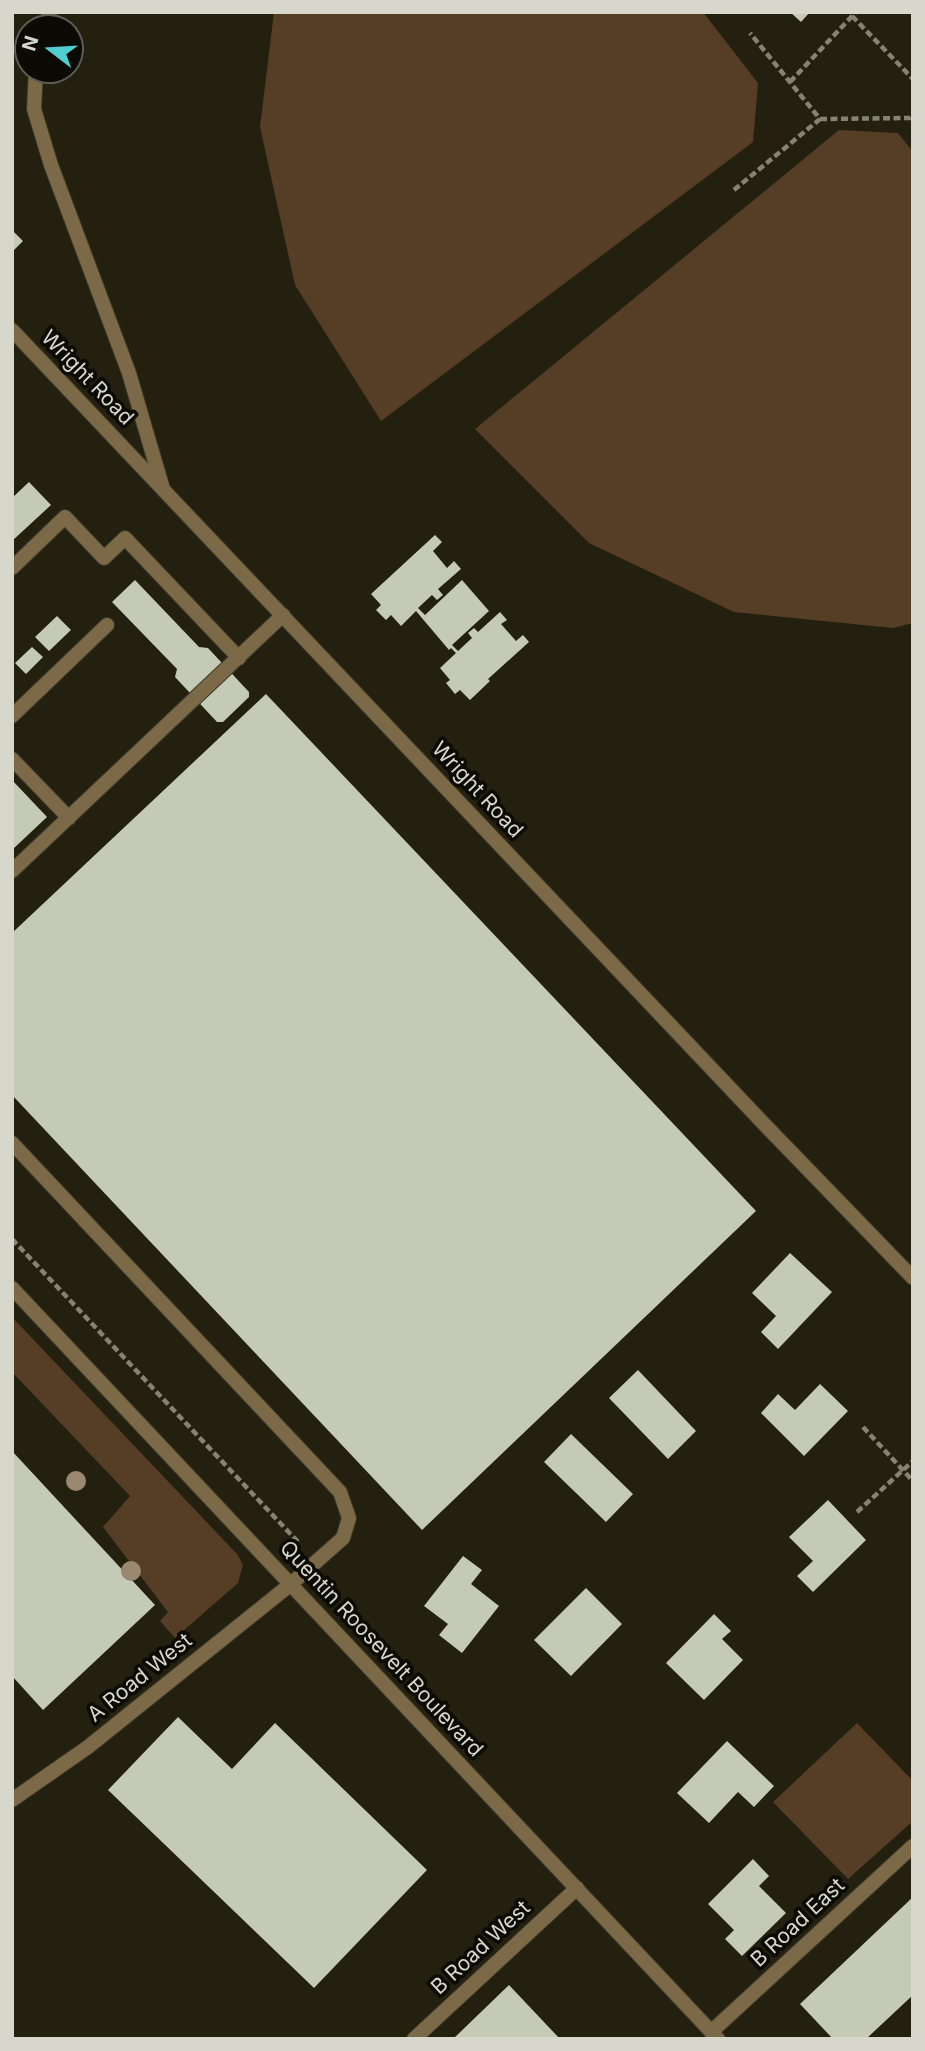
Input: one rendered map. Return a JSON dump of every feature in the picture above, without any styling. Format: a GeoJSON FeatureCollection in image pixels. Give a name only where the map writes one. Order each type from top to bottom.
{"type":"FeatureCollection","features":[{"type":"Feature","properties":{"kind":"street"},"geometry":{"type":"LineString","coordinates":[[35,84],[34,109],[51,165],[129,373],[163,489]]}},
{"type":"Feature","properties":{"kind":"street","name":"Wright Road"},"geometry":{"type":"LineString","coordinates":[[12,330],[913,1278]]}},
{"type":"Feature","properties":{"kind":"street"},"geometry":{"type":"LineString","coordinates":[[12,568],[65,517],[104,558],[125,538],[239,658]]}},
{"type":"Feature","properties":{"kind":"street"},"geometry":{"type":"LineString","coordinates":[[12,871],[283,615]]}},
{"type":"Feature","properties":{"kind":"street"},"geometry":{"type":"LineString","coordinates":[[12,716],[107,625]]}},
{"type":"Feature","properties":{"kind":"street"},"geometry":{"type":"LineString","coordinates":[[12,758],[69,818]]}},
{"type":"Feature","properties":{"kind":"street","name":"A Road West"},"geometry":{"type":"LineString","coordinates":[[12,1143],[340,1492],[349,1518],[343,1538],[291,1584],[88,1747],[12,1801]]}},
{"type":"Feature","properties":{"kind":"street","name":"Quentin Roosevelt Boulevard"},"geometry":{"type":"LineString","coordinates":[[12,1288],[715,2035]]}},
{"type":"Feature","properties":{"kind":"street","name":"B Road East"},"geometry":{"type":"LineString","coordinates":[[715,2035],[913,1846]]}},
{"type":"Feature","properties":{"kind":"street","name":"B Road West"},"geometry":{"type":"LineString","coordinates":[[414,2039],[577,1888]]}},
{"type":"Feature","properties":{"kind":"path"},"geometry":{"type":"LineString","coordinates":[[790,82],[854,14],[913,79]]}},
{"type":"Feature","properties":{"kind":"path"},"geometry":{"type":"LineString","coordinates":[[750,33],[820,118]]}},
{"type":"Feature","properties":{"kind":"path"},"geometry":{"type":"LineString","coordinates":[[734,190],[820,118],[910,118],[913,115]]}},
{"type":"Feature","properties":{"kind":"path"},"geometry":{"type":"LineString","coordinates":[[12,1239],[316,1561]]}},
{"type":"Feature","properties":{"kind":"path"},"geometry":{"type":"LineString","coordinates":[[863,1427],[913,1481]]}},
{"type":"Feature","properties":{"kind":"path"},"geometry":{"type":"LineString","coordinates":[[856,1512],[913,1461]]}},
{"type":"Feature","properties":{"kind":"shaded area"},"geometry":{"type":"Polygon","coordinates":[[[274,12],[703,12],[758,83],[753,142],[381,421],[295,285],[260,127],[274,12]]]}},
{"type":"Feature","properties":{"kind":"shaded area"},"geometry":{"type":"Polygon","coordinates":[[[839,130],[898,133],[913,152],[913,623],[893,628],[734,612],[589,543],[475,429],[839,130]]]}},
{"type":"Feature","properties":{"kind":"shaded area"},"geometry":{"type":"Polygon","coordinates":[[[12,1317],[237,1554],[243,1565],[238,1583],[175,1638],[160,1621],[168,1612],[103,1527],[130,1496],[12,1372],[12,1317]]]}},
{"type":"Feature","properties":{"kind":"shaded area"},"geometry":{"type":"Polygon","coordinates":[[[857,1723],[913,1781],[913,1821],[848,1879],[773,1802],[857,1723]]]}},
{"type":"Feature","properties":{"kind":"building"},"geometry":{"type":"Polygon","coordinates":[[[790,12],[810,12],[801,22],[790,12]]]}},
{"type":"Feature","properties":{"kind":"building"},"geometry":{"type":"Polygon","coordinates":[[[12,230],[23,241],[12,252],[12,230]]]}},
{"type":"Feature","properties":{"kind":"building"},"geometry":{"type":"Polygon","coordinates":[[[29,482],[51,505],[12,541],[12,498],[29,482]]]}},
{"type":"Feature","properties":{"kind":"building"},"geometry":{"type":"Polygon","coordinates":[[[435,535],[442,542],[433,551],[447,568],[454,561],[461,569],[438,589],[443,595],[437,600],[432,595],[418,608],[425,615],[462,580],[489,611],[452,645],[458,651],[472,638],[468,633],[474,628],[478,632],[500,612],[507,620],[501,624],[516,641],[523,635],[529,642],[488,679],[490,681],[470,700],[460,690],[455,694],[446,683],[450,680],[440,668],[456,653],[451,648],[449,650],[416,611],[401,626],[391,615],[386,620],[376,610],[381,605],[371,594],[435,535]]]}},
{"type":"Feature","properties":{"kind":"building"},"geometry":{"type":"Polygon","coordinates":[[[135,580],[199,647],[208,648],[249,692],[249,697],[223,722],[217,722],[175,677],[177,669],[112,602],[135,580]]]}},
{"type":"Feature","properties":{"kind":"building"},"geometry":{"type":"Polygon","coordinates":[[[57,616],[71,630],[49,651],[35,637],[57,616]]]}},
{"type":"Feature","properties":{"kind":"building"},"geometry":{"type":"Polygon","coordinates":[[[32,647],[43,657],[26,674],[15,663],[32,647]]]}},
{"type":"Feature","properties":{"kind":"building"},"geometry":{"type":"Polygon","coordinates":[[[266,694],[756,1211],[422,1530],[12,1095],[12,933],[266,694]]]}},
{"type":"Feature","properties":{"kind":"building"},"geometry":{"type":"Polygon","coordinates":[[[12,780],[47,817],[12,850],[12,780]]]}},
{"type":"Feature","properties":{"kind":"building"},"geometry":{"type":"Polygon","coordinates":[[[790,1253],[832,1292],[778,1349],[761,1332],[776,1316],[752,1293],[790,1253]]]}},
{"type":"Feature","properties":{"kind":"building"},"geometry":{"type":"Polygon","coordinates":[[[638,1370],[696,1431],[668,1459],[609,1398],[638,1370]]]}},
{"type":"Feature","properties":{"kind":"building"},"geometry":{"type":"Polygon","coordinates":[[[820,1384],[848,1411],[804,1456],[761,1413],[778,1394],[795,1410],[820,1384]]]}},
{"type":"Feature","properties":{"kind":"building"},"geometry":{"type":"Polygon","coordinates":[[[571,1434],[633,1494],[606,1522],[544,1462],[571,1434]]]}},
{"type":"Feature","properties":{"kind":"building"},"geometry":{"type":"Polygon","coordinates":[[[12,1451],[155,1605],[43,1710],[12,1676],[12,1451]]]}},
{"type":"Feature","properties":{"kind":"building"},"geometry":{"type":"Polygon","coordinates":[[[828,1500],[866,1540],[813,1592],[797,1576],[813,1561],[789,1537],[828,1500]]]}},
{"type":"Feature","properties":{"kind":"building"},"geometry":{"type":"Polygon","coordinates":[[[463,1556],[482,1570],[471,1584],[499,1606],[462,1653],[439,1635],[448,1624],[424,1606],[463,1556]]]}},
{"type":"Feature","properties":{"kind":"building"},"geometry":{"type":"Polygon","coordinates":[[[586,1588],[622,1624],[571,1676],[534,1640],[586,1588]]]}},
{"type":"Feature","properties":{"kind":"building"},"geometry":{"type":"Polygon","coordinates":[[[714,1614],[731,1631],[722,1639],[743,1660],[704,1700],[666,1663],[714,1614]]]}},
{"type":"Feature","properties":{"kind":"building"},"geometry":{"type":"Polygon","coordinates":[[[178,1717],[232,1769],[275,1723],[427,1870],[314,1988],[108,1790],[178,1717]]]}},
{"type":"Feature","properties":{"kind":"building"},"geometry":{"type":"Polygon","coordinates":[[[727,1741],[774,1786],[754,1807],[738,1792],[709,1823],[677,1793],[727,1741]]]}},
{"type":"Feature","properties":{"kind":"building"},"geometry":{"type":"Polygon","coordinates":[[[753,1859],[769,1876],[759,1886],[786,1913],[742,1956],[725,1939],[734,1930],[708,1904],[753,1859]]]}},
{"type":"Feature","properties":{"kind":"building"},"geometry":{"type":"Polygon","coordinates":[[[913,1897],[913,1995],[866,2039],[833,2039],[800,2004],[913,1897]]]}},
{"type":"Feature","properties":{"kind":"building"},"geometry":{"type":"Polygon","coordinates":[[[509,1985],[560,2039],[453,2039],[509,1985]]]}}]}
